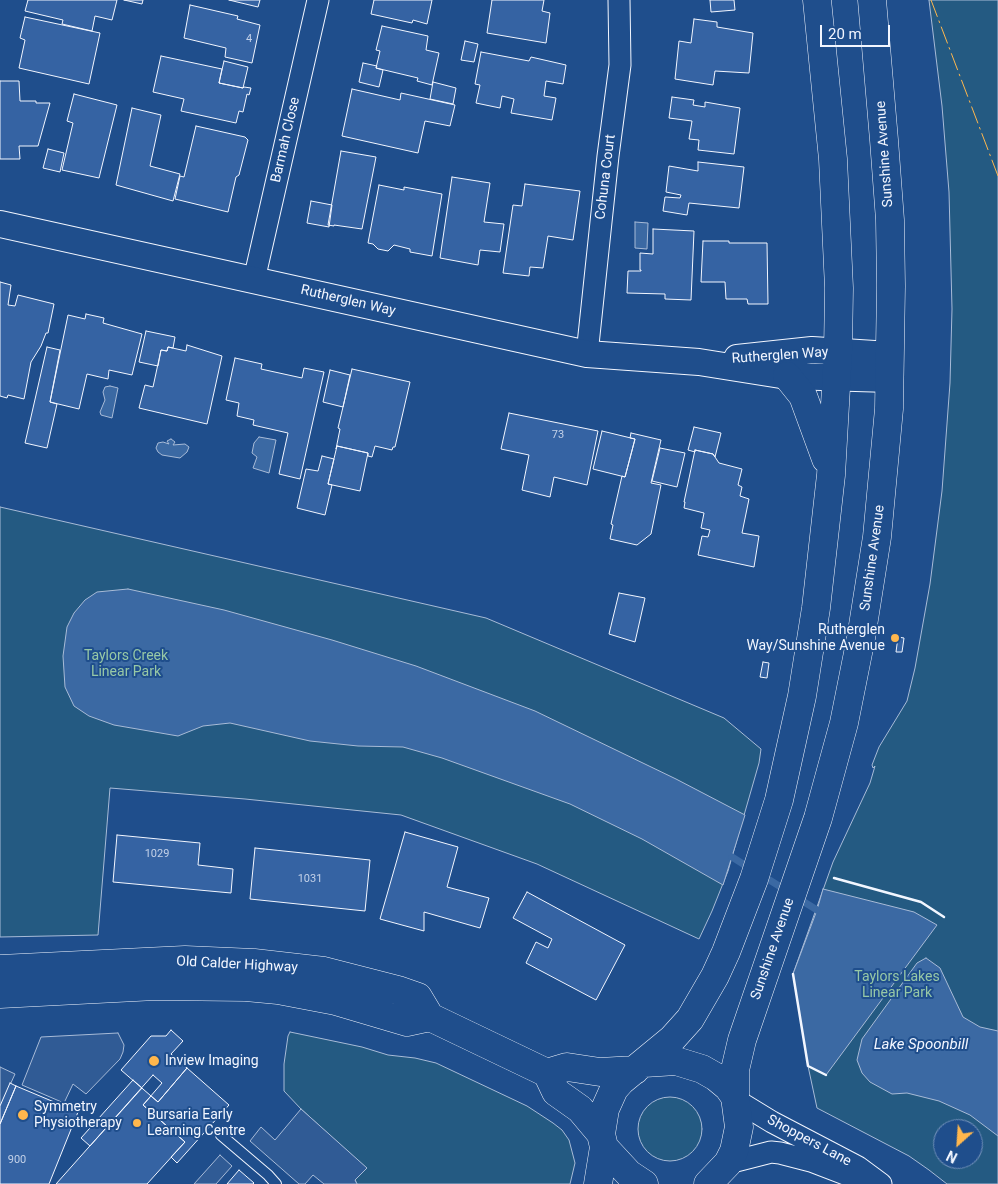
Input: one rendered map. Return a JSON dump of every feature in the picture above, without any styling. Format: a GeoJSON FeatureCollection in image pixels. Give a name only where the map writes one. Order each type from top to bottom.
{"type":"FeatureCollection","features":[{"type":"Feature","properties":{"kind":"main road"},"geometry":{"type":"LineString","coordinates":[[598,1184],[605,1110],[614,1089],[672,1039],[690,1019],[715,976],[742,911],[771,828],[802,696],[817,600],[831,475],[839,288],[833,159],[817,0]]}},
{"type":"Feature","properties":{"kind":"main road","name":"Sunshine Avenue"},"geometry":{"type":"LineString","coordinates":[[728,1163],[734,1151],[739,1127],[735,1070],[742,1040],[818,818],[844,722],[864,622],[880,511],[890,367],[890,220],[872,0]]}},
{"type":"Feature","properties":{"kind":"main road"},"geometry":{"type":"LineString","coordinates":[[787,376],[803,396],[831,475]]}},
{"type":"Feature","properties":{"kind":"main road","name":"Old Calder Highway"},"geometry":{"type":"LineString","coordinates":[[0,968],[185,960],[274,977]]}},
{"type":"Feature","properties":{"kind":"main road","name":"Old Calder Highway"},"geometry":{"type":"LineString","coordinates":[[0,994],[155,986],[216,986],[324,971],[418,997],[430,1017],[547,1073]]}},
{"type":"Feature","properties":{"kind":"main road"},"geometry":{"type":"LineString","coordinates":[[644,1184],[629,1174],[580,1109],[556,1092],[547,1073],[567,1067],[600,1072],[676,1061],[702,1069],[722,1082],[736,1098]]}},
{"type":"Feature","properties":{"kind":"main road"},"geometry":{"type":"LineString","coordinates":[[708,1184],[728,1163]]}},
{"type":"Feature","properties":{"kind":"street","name":"Barmah Close"},"geometry":{"type":"LineString","coordinates":[[254,280],[318,0]]}},
{"type":"Feature","properties":{"kind":"street","name":"Cohuna Court"},"geometry":{"type":"LineString","coordinates":[[586,354],[620,65],[619,0]]}},
{"type":"Feature","properties":{"kind":"street","name":"Rutherglen Way"},"geometry":{"type":"LineString","coordinates":[[0,224],[586,354],[699,362],[787,376],[837,364],[890,367]]}},
{"type":"Feature","properties":{"kind":"street","name":"Rutherglen Way"},"geometry":{"type":"LineString","coordinates":[[699,362],[812,350],[837,364]]}},
{"type":"Feature","properties":{"kind":"street","name":"Shoppers Lane"},"geometry":{"type":"LineString","coordinates":[[736,1098],[772,1122],[858,1167],[881,1184]]}},
{"type":"Feature","properties":{"kind":"street","name":"Shoppers Lane"},"geometry":{"type":"LineString","coordinates":[[728,1163],[754,1155],[771,1152],[780,1153],[810,1161],[870,1184]]}},
{"type":"Feature","properties":{"kind":"lane"},"geometry":{"type":"LineString","coordinates":[[221,1135],[276,1184]]}},
{"type":"Feature","properties":{"kind":"green space","name":"Taylors Lakes Linear Park"},"geometry":{"type":"Polygon","coordinates":[[[929,0],[998,0],[998,1184],[947,1184],[909,1156],[817,1108],[793,974],[833,862],[870,783],[875,766],[873,768],[872,765],[879,747],[907,701],[915,668],[930,584],[942,491],[950,383],[952,309],[949,192],[942,106],[929,0]]]}},
{"type":"Feature","properties":{"kind":"green space","name":"Taylors Creek Linear Park"},"geometry":{"type":"Polygon","coordinates":[[[0,507],[486,618],[724,718],[761,749],[759,763],[728,871],[699,939],[537,864],[401,815],[245,799],[110,788],[98,935],[0,937],[0,507]]]}},
{"type":"Feature","properties":{"kind":"green space"},"geometry":{"type":"Polygon","coordinates":[[[290,1032],[362,1047],[388,1055],[436,1063],[527,1106],[562,1130],[569,1140],[575,1163],[570,1184],[357,1184],[355,1180],[366,1168],[284,1091],[284,1064],[290,1032]]]}},
{"type":"Feature","properties":{"kind":"green space"},"geometry":{"type":"Polygon","coordinates":[[[664,1097],[676,1097],[693,1106],[700,1117],[702,1129],[700,1141],[693,1152],[676,1161],[664,1161],[652,1156],[643,1147],[638,1135],[638,1123],[643,1111],[652,1102],[664,1097]]]}},
{"type":"Feature","properties":{"kind":"shaded area"},"geometry":{"type":"Polygon","coordinates":[[[118,1033],[124,1045],[120,1059],[86,1094],[73,1084],[64,1103],[22,1085],[41,1037],[118,1033]]]}},
{"type":"Feature","properties":{"kind":"shaded area"},"geometry":{"type":"Polygon","coordinates":[[[0,1067],[15,1074],[0,1107],[0,1067]]]}},
{"type":"Feature","properties":{"kind":"shaded area"},"geometry":{"type":"Polygon","coordinates":[[[301,1109],[367,1168],[355,1180],[357,1184],[324,1184],[313,1175],[305,1184],[299,1184],[250,1141],[261,1127],[275,1140],[301,1109]]]}},
{"type":"Feature","properties":{"kind":"shaded area"},"geometry":{"type":"Polygon","coordinates":[[[220,1155],[232,1166],[216,1184],[194,1184],[220,1155]]]}},
{"type":"Feature","properties":{"kind":"water"},"geometry":{"type":"Polygon","coordinates":[[[635,222],[648,223],[647,249],[635,248],[635,222]]]}},
{"type":"Feature","properties":{"kind":"water"},"geometry":{"type":"Polygon","coordinates":[[[105,387],[118,388],[112,418],[101,415],[100,412],[105,400],[103,392],[105,387]]]}},
{"type":"Feature","properties":{"kind":"water"},"geometry":{"type":"Polygon","coordinates":[[[259,437],[276,440],[269,473],[253,468],[257,457],[252,453],[254,443],[259,437]]]}},
{"type":"Feature","properties":{"kind":"water"},"geometry":{"type":"Polygon","coordinates":[[[171,439],[175,442],[173,445],[185,444],[189,447],[187,452],[180,458],[162,455],[156,448],[158,443],[169,444],[167,441],[171,439]]]}},
{"type":"Feature","properties":{"kind":"water"},"geometry":{"type":"Polygon","coordinates":[[[128,589],[224,610],[416,666],[535,711],[676,779],[745,815],[723,885],[642,839],[570,804],[442,758],[403,747],[358,746],[310,741],[230,723],[203,726],[178,736],[114,725],[89,716],[74,706],[65,687],[63,656],[67,627],[74,613],[85,600],[97,592],[128,589]]]}},
{"type":"Feature","properties":{"kind":"water"},"geometry":{"type":"Polygon","coordinates":[[[823,889],[914,912],[937,925],[826,1075],[808,1066],[793,974],[823,889]]]}},
{"type":"Feature","properties":{"kind":"water","name":"Lake Spoonbill"},"geometry":{"type":"Polygon","coordinates":[[[926,958],[940,968],[963,1017],[980,1027],[998,1031],[998,1136],[983,1125],[983,1119],[975,1119],[939,1101],[907,1093],[892,1094],[870,1082],[862,1073],[857,1060],[862,1039],[917,963],[926,958]]]}},
{"type":"Feature","properties":{"kind":"building"},"geometry":{"type":"Polygon","coordinates":[[[28,0],[117,0],[112,20],[95,16],[92,31],[62,24],[63,20],[25,11],[28,0]]]}},
{"type":"Feature","properties":{"kind":"building"},"geometry":{"type":"Polygon","coordinates":[[[124,0],[143,0],[142,4],[124,0]]]}},
{"type":"Feature","properties":{"kind":"building"},"geometry":{"type":"Polygon","coordinates":[[[229,0],[260,0],[258,7],[229,0]]]}},
{"type":"Feature","properties":{"kind":"building"},"geometry":{"type":"Polygon","coordinates":[[[374,0],[432,0],[427,24],[413,20],[412,23],[371,14],[374,0]]]}},
{"type":"Feature","properties":{"kind":"building"},"geometry":{"type":"Polygon","coordinates":[[[492,0],[544,0],[542,11],[550,13],[546,43],[487,33],[492,0]]]}},
{"type":"Feature","properties":{"kind":"building"},"geometry":{"type":"Polygon","coordinates":[[[710,0],[734,0],[735,10],[711,12],[710,0]]]}},
{"type":"Feature","properties":{"kind":"building"},"geometry":{"type":"Polygon","coordinates":[[[190,5],[238,16],[237,19],[260,25],[252,63],[225,57],[226,48],[184,38],[190,5]]]}},
{"type":"Feature","properties":{"kind":"building"},"geometry":{"type":"Polygon","coordinates":[[[25,17],[100,33],[89,84],[19,68],[25,40],[20,38],[25,17]]]}},
{"type":"Feature","properties":{"kind":"building"},"geometry":{"type":"Polygon","coordinates":[[[694,19],[717,22],[717,27],[753,33],[749,73],[715,71],[713,85],[675,79],[679,41],[691,43],[694,19]]]}},
{"type":"Feature","properties":{"kind":"building"},"geometry":{"type":"Polygon","coordinates":[[[382,26],[428,36],[426,50],[439,53],[432,85],[417,81],[418,78],[376,68],[380,51],[376,50],[382,26]]]}},
{"type":"Feature","properties":{"kind":"building"},"geometry":{"type":"Polygon","coordinates":[[[465,41],[478,44],[474,62],[461,60],[465,41]]]}},
{"type":"Feature","properties":{"kind":"building"},"geometry":{"type":"Polygon","coordinates":[[[481,52],[529,61],[531,57],[566,65],[563,84],[546,81],[544,96],[556,98],[552,120],[511,113],[514,99],[502,96],[500,108],[476,103],[480,85],[475,84],[481,52]]]}},
{"type":"Feature","properties":{"kind":"building"},"geometry":{"type":"Polygon","coordinates":[[[161,56],[222,69],[219,83],[251,88],[249,95],[247,94],[243,112],[239,111],[236,123],[181,111],[184,99],[153,92],[161,56]]]}},
{"type":"Feature","properties":{"kind":"building"},"geometry":{"type":"Polygon","coordinates":[[[224,61],[248,67],[243,88],[219,83],[224,61]]]}},
{"type":"Feature","properties":{"kind":"building"},"geometry":{"type":"Polygon","coordinates":[[[363,63],[377,66],[376,68],[383,70],[379,87],[359,82],[363,63]]]}},
{"type":"Feature","properties":{"kind":"building"},"geometry":{"type":"Polygon","coordinates":[[[0,81],[19,81],[20,101],[50,103],[38,146],[19,146],[20,159],[0,159],[0,81]]]}},
{"type":"Feature","properties":{"kind":"building"},"geometry":{"type":"Polygon","coordinates":[[[433,82],[456,88],[453,104],[430,99],[433,82]]]}},
{"type":"Feature","properties":{"kind":"building"},"geometry":{"type":"Polygon","coordinates":[[[352,89],[400,100],[401,93],[455,105],[450,126],[425,121],[418,153],[342,136],[352,89]]]}},
{"type":"Feature","properties":{"kind":"building"},"geometry":{"type":"Polygon","coordinates":[[[74,94],[117,105],[99,178],[62,170],[73,123],[67,121],[74,94]]]}},
{"type":"Feature","properties":{"kind":"building"},"geometry":{"type":"Polygon","coordinates":[[[672,97],[694,100],[693,105],[705,107],[705,102],[740,108],[734,154],[698,150],[699,140],[689,139],[692,121],[669,118],[672,97]]]}},
{"type":"Feature","properties":{"kind":"building"},"geometry":{"type":"Polygon","coordinates":[[[132,108],[161,115],[150,166],[180,174],[173,201],[116,185],[132,108]]]}},
{"type":"Feature","properties":{"kind":"building"},"geometry":{"type":"Polygon","coordinates":[[[196,126],[245,137],[248,140],[239,175],[236,177],[228,212],[175,199],[180,176],[184,177],[196,126]]]}},
{"type":"Feature","properties":{"kind":"building"},"geometry":{"type":"Polygon","coordinates":[[[48,149],[64,153],[60,172],[43,168],[48,149]]]}},
{"type":"Feature","properties":{"kind":"building"},"geometry":{"type":"Polygon","coordinates":[[[341,151],[376,157],[362,229],[328,225],[341,151]]]}},
{"type":"Feature","properties":{"kind":"building"},"geometry":{"type":"Polygon","coordinates":[[[698,162],[744,167],[739,208],[689,203],[687,215],[663,211],[665,197],[680,198],[681,195],[666,192],[669,166],[698,171],[698,162]]]}},
{"type":"Feature","properties":{"kind":"building"},"geometry":{"type":"Polygon","coordinates":[[[452,177],[490,183],[484,222],[504,224],[500,252],[480,250],[478,265],[440,258],[452,177]]]}},
{"type":"Feature","properties":{"kind":"building"},"geometry":{"type":"Polygon","coordinates":[[[525,184],[580,191],[573,240],[548,236],[543,268],[530,267],[529,276],[503,273],[513,205],[522,206],[525,184]]]}},
{"type":"Feature","properties":{"kind":"building"},"geometry":{"type":"Polygon","coordinates":[[[379,185],[404,190],[404,187],[442,194],[432,256],[410,252],[410,249],[394,245],[388,251],[378,249],[373,244],[368,243],[379,185]]]}},
{"type":"Feature","properties":{"kind":"building"},"geometry":{"type":"Polygon","coordinates":[[[311,201],[332,205],[329,227],[307,223],[311,201]]]}},
{"type":"Feature","properties":{"kind":"building"},"geometry":{"type":"Polygon","coordinates":[[[653,229],[694,231],[691,300],[665,299],[665,294],[627,293],[628,271],[641,271],[640,253],[653,254],[653,229]]]}},
{"type":"Feature","properties":{"kind":"building"},"geometry":{"type":"Polygon","coordinates":[[[703,241],[767,243],[768,304],[748,304],[747,299],[726,299],[725,282],[701,282],[703,241]]]}},
{"type":"Feature","properties":{"kind":"building"},"geometry":{"type":"Polygon","coordinates":[[[0,282],[11,285],[8,305],[15,306],[18,295],[54,304],[48,333],[46,333],[41,346],[31,362],[24,399],[8,395],[7,398],[0,396],[0,282]]]}},
{"type":"Feature","properties":{"kind":"building"},"geometry":{"type":"Polygon","coordinates":[[[86,314],[104,318],[103,323],[142,334],[132,375],[109,370],[108,379],[87,374],[79,409],[50,402],[68,315],[85,319],[86,314]]]}},
{"type":"Feature","properties":{"kind":"building"},"geometry":{"type":"Polygon","coordinates":[[[146,331],[175,337],[173,348],[168,347],[167,351],[161,350],[158,366],[139,362],[146,331]]]}},
{"type":"Feature","properties":{"kind":"building"},"geometry":{"type":"Polygon","coordinates":[[[187,345],[222,356],[207,424],[139,408],[145,385],[153,387],[161,350],[167,351],[168,347],[186,351],[187,345]]]}},
{"type":"Feature","properties":{"kind":"building"},"geometry":{"type":"Polygon","coordinates":[[[47,347],[60,350],[50,402],[57,404],[47,448],[25,443],[47,347]]]}},
{"type":"Feature","properties":{"kind":"building"},"geometry":{"type":"Polygon","coordinates":[[[235,358],[262,364],[261,369],[302,378],[304,368],[324,372],[300,479],[279,474],[288,433],[253,425],[254,420],[237,416],[239,403],[226,400],[235,358]]]}},
{"type":"Feature","properties":{"kind":"building"},"geometry":{"type":"Polygon","coordinates":[[[352,369],[410,382],[395,447],[392,450],[375,446],[372,457],[368,456],[368,453],[337,446],[336,449],[340,429],[338,428],[352,369]]]}},
{"type":"Feature","properties":{"kind":"building"},"geometry":{"type":"Polygon","coordinates":[[[330,370],[350,375],[343,407],[323,402],[330,370]]]}},
{"type":"Feature","properties":{"kind":"building"},"geometry":{"type":"Polygon","coordinates":[[[509,413],[598,431],[587,485],[554,477],[550,497],[522,490],[529,455],[501,449],[509,413]]]}},
{"type":"Feature","properties":{"kind":"building"},"geometry":{"type":"Polygon","coordinates":[[[694,427],[721,433],[715,457],[713,454],[688,450],[694,427]]]}},
{"type":"Feature","properties":{"kind":"building"},"geometry":{"type":"Polygon","coordinates":[[[602,431],[635,439],[625,477],[593,469],[602,431]]]}},
{"type":"Feature","properties":{"kind":"building"},"geometry":{"type":"Polygon","coordinates":[[[631,433],[661,440],[651,483],[661,485],[651,534],[637,545],[610,539],[613,525],[611,524],[622,476],[625,477],[635,439],[630,438],[631,433]]]}},
{"type":"Feature","properties":{"kind":"building"},"geometry":{"type":"Polygon","coordinates":[[[337,446],[368,453],[360,491],[328,484],[337,446]]]}},
{"type":"Feature","properties":{"kind":"building"},"geometry":{"type":"Polygon","coordinates":[[[660,448],[685,453],[677,487],[652,481],[660,448]]]}},
{"type":"Feature","properties":{"kind":"building"},"geometry":{"type":"Polygon","coordinates":[[[695,450],[713,454],[719,463],[742,469],[738,485],[742,487],[740,496],[749,499],[742,533],[759,536],[754,567],[698,555],[702,536],[708,537],[710,530],[701,528],[704,513],[684,508],[695,450]]]}},
{"type":"Feature","properties":{"kind":"building"},"geometry":{"type":"Polygon","coordinates":[[[322,456],[334,459],[328,484],[332,485],[325,515],[297,508],[306,469],[318,471],[322,456]]]}},
{"type":"Feature","properties":{"kind":"building"},"geometry":{"type":"Polygon","coordinates":[[[619,593],[645,598],[635,642],[609,634],[619,593]]]}},
{"type":"Feature","properties":{"kind":"building"},"geometry":{"type":"Polygon","coordinates":[[[898,637],[904,638],[902,652],[896,652],[898,637]]]}},
{"type":"Feature","properties":{"kind":"building"},"geometry":{"type":"Polygon","coordinates":[[[763,662],[769,663],[767,678],[760,677],[763,662]]]}},
{"type":"Feature","properties":{"kind":"building"},"geometry":{"type":"Polygon","coordinates":[[[405,832],[458,847],[447,887],[489,898],[480,928],[424,912],[424,931],[380,919],[405,832]]]}},
{"type":"Feature","properties":{"kind":"building"},"geometry":{"type":"Polygon","coordinates":[[[117,835],[200,843],[198,865],[233,869],[231,893],[113,882],[117,835]]]}},
{"type":"Feature","properties":{"kind":"building"},"geometry":{"type":"Polygon","coordinates":[[[255,848],[370,860],[365,911],[250,899],[255,848]]]}},
{"type":"Feature","properties":{"kind":"building"},"geometry":{"type":"Polygon","coordinates":[[[527,892],[625,945],[596,1000],[526,963],[536,942],[548,948],[552,939],[513,918],[527,892]]]}},
{"type":"Feature","properties":{"kind":"building","name":"Inview Imaging"},"geometry":{"type":"Polygon","coordinates":[[[171,1030],[183,1041],[171,1054],[187,1068],[158,1102],[121,1070],[151,1036],[166,1036],[171,1030]]]}},
{"type":"Feature","properties":{"kind":"building"},"geometry":{"type":"Polygon","coordinates":[[[187,1068],[229,1105],[177,1163],[171,1157],[185,1142],[143,1105],[151,1096],[158,1102],[187,1068]]]}},
{"type":"Feature","properties":{"kind":"building","name":"Bursaria Early Learning Centre"},"geometry":{"type":"Polygon","coordinates":[[[153,1075],[162,1083],[143,1105],[185,1142],[147,1184],[56,1184],[153,1075]]]}},
{"type":"Feature","properties":{"kind":"building"},"geometry":{"type":"Polygon","coordinates":[[[133,1080],[142,1088],[90,1146],[81,1138],[133,1080]]]}},
{"type":"Feature","properties":{"kind":"building"},"geometry":{"type":"Polygon","coordinates":[[[10,1083],[16,1086],[0,1124],[0,1106],[10,1083]]]}},
{"type":"Feature","properties":{"kind":"building"},"geometry":{"type":"Polygon","coordinates":[[[16,1086],[78,1112],[49,1184],[0,1184],[0,1124],[16,1086]]]}},
{"type":"Feature","properties":{"kind":"building"},"geometry":{"type":"Polygon","coordinates":[[[239,1170],[254,1183],[227,1184],[239,1170]]]}},
{"type":"Feature","properties":{"kind":"waterway"},"geometry":{"type":"LineString","coordinates":[[732,857],[751,869]]}},
{"type":"Feature","properties":{"kind":"waterway"},"geometry":{"type":"LineString","coordinates":[[760,874],[787,891]]}},
{"type":"Feature","properties":{"kind":"waterway"},"geometry":{"type":"LineString","coordinates":[[796,897],[817,910]]}},
{"type":"Feature","properties":{"kind":"wall"},"geometry":{"type":"LineString","coordinates":[[834,878],[921,902],[944,917]]}},
{"type":"Feature","properties":{"kind":"wall"},"geometry":{"type":"LineString","coordinates":[[793,974],[808,1066],[826,1075]]}},
{"type":"Feature","properties":{"kind":"power"},"geometry":{"type":"LineString","coordinates":[[931,0],[998,176]]}},
{"type":"Feature","properties":{"kind":"place","name":"Rutherglen Way/Sunshine Avenue"},"geometry":{"type":"Point","coordinates":[895,638]}},
{"type":"Feature","properties":{"kind":"place","name":"Inview Imaging"},"geometry":{"type":"Point","coordinates":[154,1061]}},
{"type":"Feature","properties":{"kind":"place","name":"Symmetry Physiotherapy"},"geometry":{"type":"Point","coordinates":[23,1115]}},
{"type":"Feature","properties":{"kind":"place","name":"Bursaria Early Learning Centre"},"geometry":{"type":"Point","coordinates":[137,1123]}}]}
